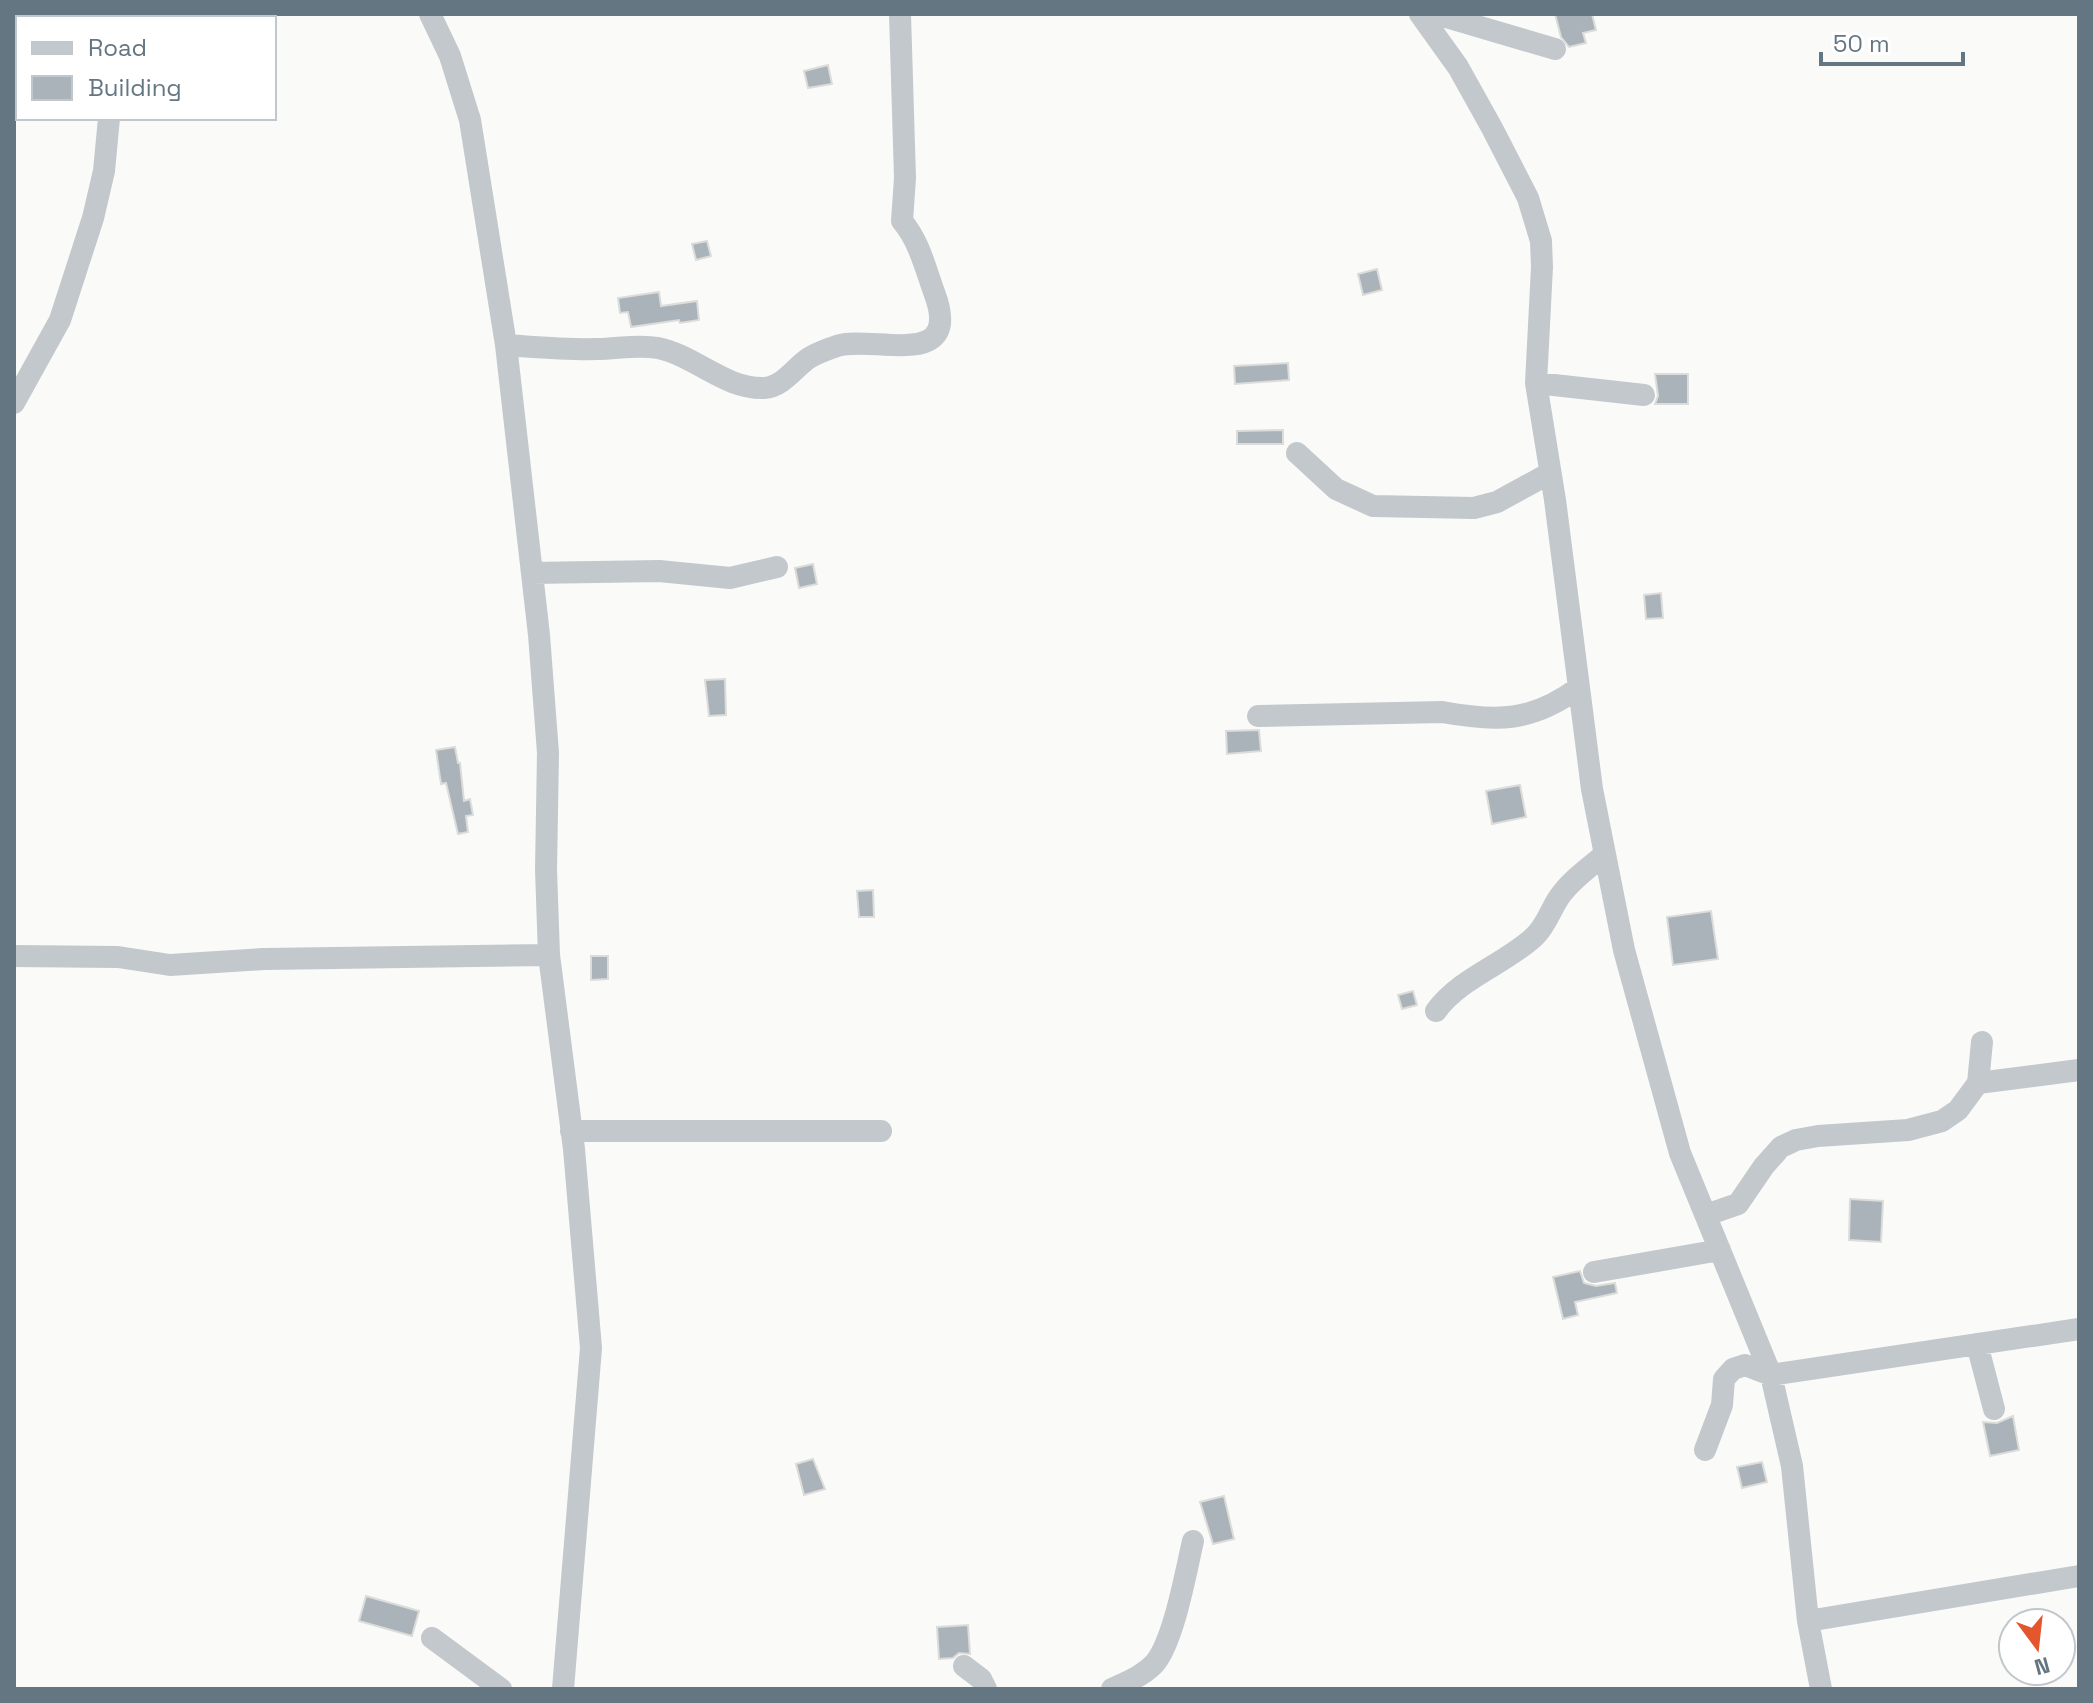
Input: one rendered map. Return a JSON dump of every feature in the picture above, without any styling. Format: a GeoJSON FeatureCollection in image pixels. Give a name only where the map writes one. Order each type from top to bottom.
{"type":"FeatureCollection","features":[{"type":"Feature","properties":{"kind":"street"},"geometry":{"type":"LineString","coordinates":[[430,14],[450,56],[470,120],[506,345],[532,573],[548,753],[546,870],[549,955],[571,1131],[591,1348],[563,1689]]}},
{"type":"Feature","properties":{"kind":"street"},"geometry":{"type":"LineString","coordinates":[[506,345],[596,350],[653,347],[691,358],[725,380],[760,388],[779,382],[810,357],[842,344],[910,346],[927,342],[936,331],[940,317],[938,301],[912,233],[902,221],[905,178],[900,14]]}},
{"type":"Feature","properties":{"kind":"street"},"geometry":{"type":"LineString","coordinates":[[1420,14],[1458,67],[1528,198],[1541,241],[1536,383],[1592,789],[1624,950],[1676,1138],[1771,1375],[1792,1466],[1808,1621],[1821,1689]]}},
{"type":"Feature","properties":{"kind":"street"},"geometry":{"type":"LineString","coordinates":[[1436,14],[1555,49]]}},
{"type":"Feature","properties":{"kind":"street"},"geometry":{"type":"LineString","coordinates":[[14,403],[22,379],[60,320],[93,218],[104,171],[109,120]]}},
{"type":"Feature","properties":{"kind":"street"},"geometry":{"type":"LineString","coordinates":[[1536,383],[1644,395]]}},
{"type":"Feature","properties":{"kind":"street"},"geometry":{"type":"LineString","coordinates":[[1297,453],[1336,489],[1373,506],[1474,508],[1497,502],[1550,473]]}},
{"type":"Feature","properties":{"kind":"street"},"geometry":{"type":"LineString","coordinates":[[532,573],[659,571],[730,578],[777,567]]}},
{"type":"Feature","properties":{"kind":"street"},"geometry":{"type":"LineString","coordinates":[[1258,716],[1442,712],[1468,717],[1521,717],[1554,706],[1578,688]]}},
{"type":"Feature","properties":{"kind":"street"},"geometry":{"type":"LineString","coordinates":[[1436,1011],[1453,991],[1518,951],[1533,938],[1548,922],[1559,897],[1605,854]]}},
{"type":"Feature","properties":{"kind":"street"},"geometry":{"type":"LineString","coordinates":[[14,956],[118,957],[170,965],[264,959],[549,955]]}},
{"type":"Feature","properties":{"kind":"street"},"geometry":{"type":"LineString","coordinates":[[1706,1215],[1738,1204],[1781,1147],[1796,1140],[1924,1127],[1942,1121],[1958,1110],[1978,1083],[1982,1042]]}},
{"type":"Feature","properties":{"kind":"street"},"geometry":{"type":"LineString","coordinates":[[1978,1083],[2079,1070]]}},
{"type":"Feature","properties":{"kind":"street"},"geometry":{"type":"LineString","coordinates":[[571,1131],[881,1131]]}},
{"type":"Feature","properties":{"kind":"street"},"geometry":{"type":"LineString","coordinates":[[1594,1272],[1720,1250]]}},
{"type":"Feature","properties":{"kind":"street"},"geometry":{"type":"LineString","coordinates":[[1705,1450],[1722,1405],[1724,1379],[1733,1369],[1745,1365],[1771,1375],[2079,1329]]}},
{"type":"Feature","properties":{"kind":"street"},"geometry":{"type":"LineString","coordinates":[[1977,1344],[1994,1409]]}},
{"type":"Feature","properties":{"kind":"street"},"geometry":{"type":"LineString","coordinates":[[1112,1689],[1139,1677],[1157,1661],[1171,1628],[1193,1541]]}},
{"type":"Feature","properties":{"kind":"street"},"geometry":{"type":"LineString","coordinates":[[1808,1621],[2079,1576]]}},
{"type":"Feature","properties":{"kind":"street"},"geometry":{"type":"LineString","coordinates":[[432,1638],[501,1689]]}},
{"type":"Feature","properties":{"kind":"street"},"geometry":{"type":"LineString","coordinates":[[964,1666],[981,1679],[986,1689]]}},
{"type":"Feature","properties":{"kind":"building"},"geometry":{"type":"Polygon","coordinates":[[[1555,14],[1592,14],[1596,30],[1583,33],[1586,43],[1569,47],[1561,37],[1555,14]]]}},
{"type":"Feature","properties":{"kind":"building"},"geometry":{"type":"Polygon","coordinates":[[[828,65],[832,84],[808,88],[804,71],[828,65]]]}},
{"type":"Feature","properties":{"kind":"building"},"geometry":{"type":"Polygon","coordinates":[[[707,241],[711,256],[696,260],[692,244],[707,241]]]}},
{"type":"Feature","properties":{"kind":"building"},"geometry":{"type":"Polygon","coordinates":[[[1377,269],[1382,290],[1363,295],[1358,274],[1377,269]]]}},
{"type":"Feature","properties":{"kind":"building"},"geometry":{"type":"Polygon","coordinates":[[[659,292],[661,306],[697,301],[699,320],[631,327],[628,312],[620,313],[618,298],[659,292]]]}},
{"type":"Feature","properties":{"kind":"building"},"geometry":{"type":"Polygon","coordinates":[[[1288,363],[1289,380],[1235,384],[1234,366],[1288,363]]]}},
{"type":"Feature","properties":{"kind":"building"},"geometry":{"type":"Polygon","coordinates":[[[1655,374],[1688,374],[1688,404],[1655,404],[1658,396],[1655,374]]]}},
{"type":"Feature","properties":{"kind":"building"},"geometry":{"type":"Polygon","coordinates":[[[1283,430],[1283,444],[1237,444],[1237,431],[1283,430]]]}},
{"type":"Feature","properties":{"kind":"building"},"geometry":{"type":"Polygon","coordinates":[[[813,564],[817,584],[799,588],[795,568],[813,564]]]}},
{"type":"Feature","properties":{"kind":"building"},"geometry":{"type":"Polygon","coordinates":[[[1661,593],[1663,618],[1646,619],[1644,595],[1661,593]]]}},
{"type":"Feature","properties":{"kind":"building"},"geometry":{"type":"Polygon","coordinates":[[[725,679],[726,715],[709,716],[705,680],[725,679]]]}},
{"type":"Feature","properties":{"kind":"building"},"geometry":{"type":"Polygon","coordinates":[[[1259,730],[1261,751],[1227,754],[1226,731],[1259,730]]]}},
{"type":"Feature","properties":{"kind":"building"},"geometry":{"type":"Polygon","coordinates":[[[455,747],[464,801],[470,799],[473,815],[466,816],[468,832],[458,834],[446,783],[441,784],[436,750],[455,747]]]}},
{"type":"Feature","properties":{"kind":"building"},"geometry":{"type":"Polygon","coordinates":[[[1520,785],[1526,817],[1492,824],[1486,791],[1520,785]]]}},
{"type":"Feature","properties":{"kind":"building"},"geometry":{"type":"Polygon","coordinates":[[[873,890],[874,917],[859,917],[857,891],[873,890]]]}},
{"type":"Feature","properties":{"kind":"building"},"geometry":{"type":"Polygon","coordinates":[[[1711,911],[1718,959],[1673,965],[1667,917],[1711,911]]]}},
{"type":"Feature","properties":{"kind":"building"},"geometry":{"type":"Polygon","coordinates":[[[591,956],[608,956],[608,979],[591,980],[591,956]]]}},
{"type":"Feature","properties":{"kind":"building"},"geometry":{"type":"Polygon","coordinates":[[[1413,991],[1417,1005],[1402,1009],[1398,995],[1413,991]]]}},
{"type":"Feature","properties":{"kind":"building"},"geometry":{"type":"Polygon","coordinates":[[[1850,1199],[1883,1201],[1881,1242],[1849,1240],[1850,1199]]]}},
{"type":"Feature","properties":{"kind":"building"},"geometry":{"type":"Polygon","coordinates":[[[1580,1271],[1584,1283],[1596,1286],[1615,1283],[1617,1293],[1575,1302],[1578,1315],[1563,1319],[1553,1277],[1580,1271]]]}},
{"type":"Feature","properties":{"kind":"building"},"geometry":{"type":"Polygon","coordinates":[[[2013,1416],[2019,1450],[1990,1456],[1983,1422],[1997,1423],[2013,1416]]]}},
{"type":"Feature","properties":{"kind":"building"},"geometry":{"type":"Polygon","coordinates":[[[813,1459],[825,1489],[804,1495],[796,1464],[813,1459]]]}},
{"type":"Feature","properties":{"kind":"building"},"geometry":{"type":"Polygon","coordinates":[[[1762,1462],[1767,1482],[1742,1488],[1737,1467],[1762,1462]]]}},
{"type":"Feature","properties":{"kind":"building"},"geometry":{"type":"Polygon","coordinates":[[[1224,1496],[1234,1539],[1213,1544],[1200,1502],[1224,1496]]]}},
{"type":"Feature","properties":{"kind":"building"},"geometry":{"type":"Polygon","coordinates":[[[366,1596],[419,1611],[412,1636],[359,1621],[366,1596]]]}},
{"type":"Feature","properties":{"kind":"building"},"geometry":{"type":"Polygon","coordinates":[[[968,1625],[970,1654],[959,1653],[953,1658],[939,1659],[937,1627],[968,1625]]]}}]}
